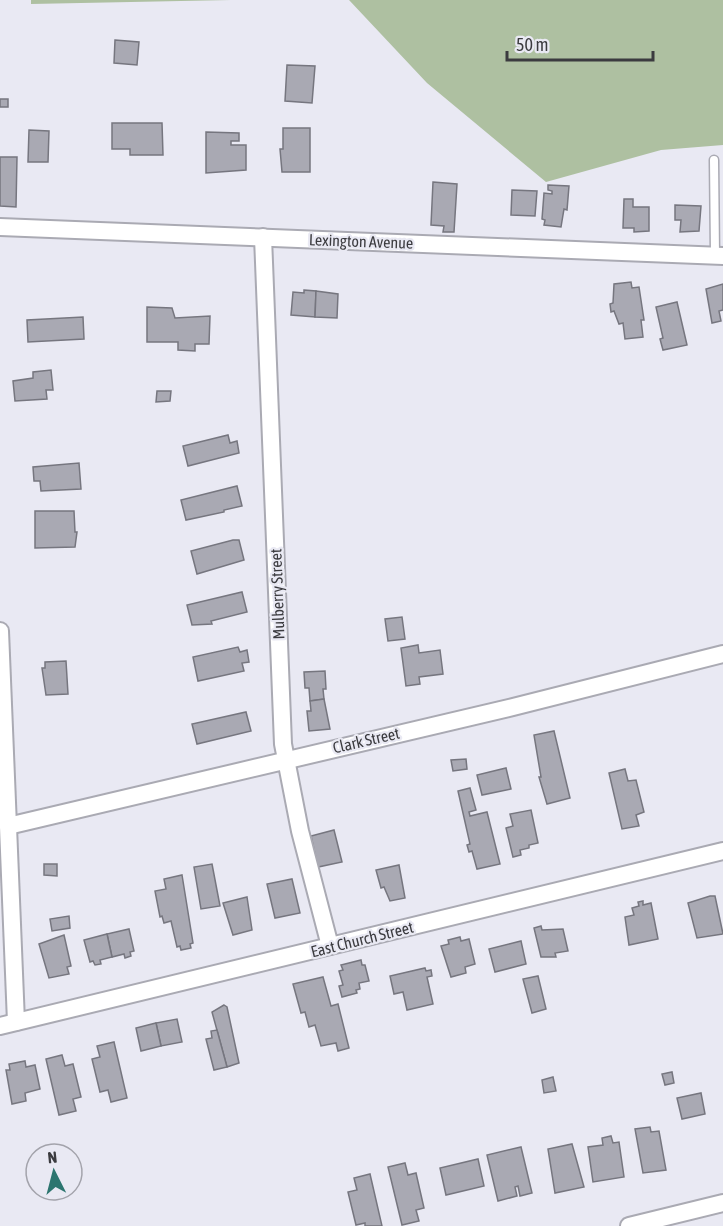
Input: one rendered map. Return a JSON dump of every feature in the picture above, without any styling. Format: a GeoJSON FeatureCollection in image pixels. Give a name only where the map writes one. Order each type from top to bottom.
{"type":"FeatureCollection","features":[{"type":"Feature","properties":{"kind":"street","name":"Lexington Avenue"},"geometry":{"type":"LineString","coordinates":[[0,227],[719,255]]}},
{"type":"Feature","properties":{"kind":"street","name":"Mulberry Street"},"geometry":{"type":"LineString","coordinates":[[263,237],[285,759],[300,831],[330,946]]}},
{"type":"Feature","properties":{"kind":"street"},"geometry":{"type":"LineString","coordinates":[[0,631],[8,826],[8,1024]]}},
{"type":"Feature","properties":{"kind":"street","name":"Clark Street"},"geometry":{"type":"LineString","coordinates":[[8,826],[723,654]]}},
{"type":"Feature","properties":{"kind":"street","name":"East Church Street"},"geometry":{"type":"LineString","coordinates":[[8,1024],[723,851]]}},
{"type":"Feature","properties":{"kind":"street"},"geometry":{"type":"LineString","coordinates":[[629,1226],[723,1203]]}},
{"type":"Feature","properties":{"kind":"lane"},"geometry":{"type":"LineString","coordinates":[[714,160],[719,255]]}},
{"type":"Feature","properties":{"kind":"green space"},"geometry":{"type":"Polygon","coordinates":[[[31,0],[231,0],[31,4],[31,0]]]}},
{"type":"Feature","properties":{"kind":"green space"},"geometry":{"type":"Polygon","coordinates":[[[349,0],[723,0],[723,145],[661,150],[546,182],[427,83],[349,0]]]}},
{"type":"Feature","properties":{"kind":"building"},"geometry":{"type":"Polygon","coordinates":[[[115,40],[139,42],[137,65],[114,63],[115,40]]]}},
{"type":"Feature","properties":{"kind":"building"},"geometry":{"type":"Polygon","coordinates":[[[287,65],[315,66],[312,103],[285,101],[287,65]]]}},
{"type":"Feature","properties":{"kind":"building"},"geometry":{"type":"Polygon","coordinates":[[[0,99],[8,99],[8,107],[0,107],[0,99]]]}},
{"type":"Feature","properties":{"kind":"building"},"geometry":{"type":"Polygon","coordinates":[[[112,123],[162,123],[163,155],[130,155],[130,149],[112,149],[112,123]]]}},
{"type":"Feature","properties":{"kind":"building"},"geometry":{"type":"Polygon","coordinates":[[[283,128],[310,128],[310,172],[282,172],[280,149],[283,149],[283,128]]]}},
{"type":"Feature","properties":{"kind":"building"},"geometry":{"type":"Polygon","coordinates":[[[29,130],[49,131],[48,162],[28,162],[29,130]]]}},
{"type":"Feature","properties":{"kind":"building"},"geometry":{"type":"Polygon","coordinates":[[[206,132],[239,133],[239,141],[231,141],[231,145],[246,145],[246,170],[206,173],[206,132]]]}},
{"type":"Feature","properties":{"kind":"building"},"geometry":{"type":"Polygon","coordinates":[[[0,157],[17,157],[16,207],[0,206],[0,157]]]}},
{"type":"Feature","properties":{"kind":"building"},"geometry":{"type":"Polygon","coordinates":[[[433,182],[457,184],[454,232],[443,232],[444,226],[431,225],[433,182]]]}},
{"type":"Feature","properties":{"kind":"building"},"geometry":{"type":"Polygon","coordinates":[[[548,185],[569,186],[567,210],[564,209],[561,227],[544,225],[545,220],[542,219],[544,193],[552,194],[552,191],[548,190],[548,185]]]}},
{"type":"Feature","properties":{"kind":"building"},"geometry":{"type":"Polygon","coordinates":[[[512,190],[537,191],[535,216],[511,215],[512,190]]]}},
{"type":"Feature","properties":{"kind":"building"},"geometry":{"type":"Polygon","coordinates":[[[624,199],[633,199],[633,207],[649,207],[649,231],[634,232],[634,228],[623,228],[624,199]]]}},
{"type":"Feature","properties":{"kind":"building"},"geometry":{"type":"Polygon","coordinates":[[[675,205],[701,206],[699,231],[680,232],[681,220],[675,220],[675,205]]]}},
{"type":"Feature","properties":{"kind":"building"},"geometry":{"type":"Polygon","coordinates":[[[631,282],[632,288],[639,287],[644,320],[641,320],[643,337],[625,339],[623,323],[619,324],[614,311],[611,312],[610,304],[613,303],[614,284],[631,282]]]}},
{"type":"Feature","properties":{"kind":"building"},"geometry":{"type":"Polygon","coordinates":[[[723,284],[723,310],[719,311],[721,321],[712,323],[706,289],[723,284]]]}},
{"type":"Feature","properties":{"kind":"building"},"geometry":{"type":"Polygon","coordinates":[[[304,290],[316,291],[315,317],[291,315],[293,292],[304,293],[304,290]]]}},
{"type":"Feature","properties":{"kind":"building"},"geometry":{"type":"Polygon","coordinates":[[[316,291],[338,294],[337,318],[315,317],[316,291]]]}},
{"type":"Feature","properties":{"kind":"building"},"geometry":{"type":"Polygon","coordinates":[[[677,302],[687,345],[663,350],[660,339],[663,338],[656,307],[677,302]]]}},
{"type":"Feature","properties":{"kind":"building"},"geometry":{"type":"Polygon","coordinates":[[[147,307],[172,308],[175,318],[210,316],[209,344],[195,344],[195,351],[178,350],[178,342],[147,342],[147,307]]]}},
{"type":"Feature","properties":{"kind":"building"},"geometry":{"type":"Polygon","coordinates":[[[83,317],[84,339],[28,342],[27,320],[83,317]]]}},
{"type":"Feature","properties":{"kind":"building"},"geometry":{"type":"Polygon","coordinates":[[[51,370],[53,390],[46,390],[47,399],[15,401],[13,381],[33,378],[33,372],[51,370]]]}},
{"type":"Feature","properties":{"kind":"building"},"geometry":{"type":"Polygon","coordinates":[[[157,391],[171,391],[170,401],[156,402],[157,391]]]}},
{"type":"Feature","properties":{"kind":"building"},"geometry":{"type":"Polygon","coordinates":[[[228,435],[230,443],[237,441],[239,453],[188,466],[183,446],[228,435]]]}},
{"type":"Feature","properties":{"kind":"building"},"geometry":{"type":"Polygon","coordinates":[[[79,463],[81,489],[41,491],[40,481],[34,481],[33,467],[79,463]]]}},
{"type":"Feature","properties":{"kind":"building"},"geometry":{"type":"Polygon","coordinates":[[[237,486],[242,506],[186,520],[181,500],[237,486]]]}},
{"type":"Feature","properties":{"kind":"building"},"geometry":{"type":"Polygon","coordinates":[[[35,511],[74,511],[75,532],[77,532],[75,547],[35,548],[35,511]]]}},
{"type":"Feature","properties":{"kind":"building"},"geometry":{"type":"Polygon","coordinates":[[[239,540],[244,560],[197,574],[191,551],[239,540]]]}},
{"type":"Feature","properties":{"kind":"building"},"geometry":{"type":"Polygon","coordinates":[[[242,592],[247,612],[211,621],[212,624],[192,625],[187,605],[242,592]]]}},
{"type":"Feature","properties":{"kind":"building"},"geometry":{"type":"Polygon","coordinates":[[[402,617],[405,639],[388,641],[385,619],[402,617]]]}},
{"type":"Feature","properties":{"kind":"building"},"geometry":{"type":"Polygon","coordinates":[[[418,645],[419,653],[440,650],[443,674],[419,677],[420,684],[406,686],[401,648],[418,645]]]}},
{"type":"Feature","properties":{"kind":"building"},"geometry":{"type":"Polygon","coordinates":[[[238,647],[240,652],[247,650],[249,662],[242,663],[244,671],[198,681],[193,657],[238,647]]]}},
{"type":"Feature","properties":{"kind":"building"},"geometry":{"type":"Polygon","coordinates":[[[66,661],[68,694],[46,695],[42,668],[45,668],[45,662],[66,661]]]}},
{"type":"Feature","properties":{"kind":"building"},"geometry":{"type":"Polygon","coordinates":[[[325,671],[324,699],[310,701],[309,688],[305,688],[304,672],[325,671]]]}},
{"type":"Feature","properties":{"kind":"building"},"geometry":{"type":"Polygon","coordinates":[[[324,699],[330,729],[309,731],[307,711],[311,711],[310,701],[324,699]]]}},
{"type":"Feature","properties":{"kind":"building"},"geometry":{"type":"Polygon","coordinates":[[[246,712],[251,731],[197,744],[192,724],[246,712]]]}},
{"type":"Feature","properties":{"kind":"building"},"geometry":{"type":"Polygon","coordinates":[[[554,731],[570,798],[547,804],[539,777],[541,777],[534,735],[554,731]]]}},
{"type":"Feature","properties":{"kind":"building"},"geometry":{"type":"Polygon","coordinates":[[[466,759],[467,769],[453,771],[451,760],[466,759]]]}},
{"type":"Feature","properties":{"kind":"building"},"geometry":{"type":"Polygon","coordinates":[[[506,768],[511,789],[482,795],[477,775],[506,768]]]}},
{"type":"Feature","properties":{"kind":"building"},"geometry":{"type":"Polygon","coordinates":[[[625,769],[628,781],[636,780],[644,812],[636,815],[639,826],[622,829],[609,773],[625,769]]]}},
{"type":"Feature","properties":{"kind":"building"},"geometry":{"type":"Polygon","coordinates":[[[470,788],[476,810],[469,812],[470,816],[487,812],[500,864],[477,869],[472,851],[469,852],[467,845],[470,844],[458,791],[470,788]]]}},
{"type":"Feature","properties":{"kind":"building"},"geometry":{"type":"Polygon","coordinates":[[[531,810],[538,843],[520,850],[521,855],[513,857],[506,828],[513,826],[510,814],[531,810]]]}},
{"type":"Feature","properties":{"kind":"building"},"geometry":{"type":"Polygon","coordinates":[[[334,830],[342,862],[318,867],[311,836],[334,830]]]}},
{"type":"Feature","properties":{"kind":"building"},"geometry":{"type":"Polygon","coordinates":[[[44,864],[57,864],[57,876],[44,875],[44,864]]]}},
{"type":"Feature","properties":{"kind":"building"},"geometry":{"type":"Polygon","coordinates":[[[212,864],[220,906],[201,909],[194,867],[212,864]]]}},
{"type":"Feature","properties":{"kind":"building"},"geometry":{"type":"Polygon","coordinates":[[[399,865],[405,898],[390,901],[384,887],[381,888],[376,870],[399,865]]]}},
{"type":"Feature","properties":{"kind":"building"},"geometry":{"type":"Polygon","coordinates":[[[182,875],[193,943],[190,944],[191,948],[181,950],[180,946],[177,947],[171,921],[164,923],[162,916],[160,917],[155,891],[166,889],[164,879],[182,875]]]}},
{"type":"Feature","properties":{"kind":"building"},"geometry":{"type":"Polygon","coordinates":[[[292,879],[300,913],[275,918],[267,884],[292,879]]]}},
{"type":"Feature","properties":{"kind":"building"},"geometry":{"type":"Polygon","coordinates":[[[715,896],[723,934],[697,938],[688,903],[715,896]]]}},
{"type":"Feature","properties":{"kind":"building"},"geometry":{"type":"Polygon","coordinates":[[[247,897],[252,930],[233,935],[223,903],[247,897]]]}},
{"type":"Feature","properties":{"kind":"building"},"geometry":{"type":"Polygon","coordinates":[[[643,901],[643,905],[651,903],[658,939],[629,945],[625,917],[634,915],[632,908],[639,906],[638,902],[643,901]]]}},
{"type":"Feature","properties":{"kind":"building"},"geometry":{"type":"Polygon","coordinates":[[[69,916],[70,928],[52,931],[50,919],[69,916]]]}},
{"type":"Feature","properties":{"kind":"building"},"geometry":{"type":"Polygon","coordinates":[[[541,926],[542,930],[563,929],[568,951],[555,953],[556,957],[541,957],[534,928],[541,926]]]}},
{"type":"Feature","properties":{"kind":"building"},"geometry":{"type":"Polygon","coordinates":[[[129,929],[134,951],[130,952],[131,956],[125,958],[124,954],[112,957],[107,934],[129,929]]]}},
{"type":"Feature","properties":{"kind":"building"},"geometry":{"type":"Polygon","coordinates":[[[107,934],[112,957],[100,960],[101,964],[95,965],[93,961],[90,962],[84,940],[107,934]]]}},
{"type":"Feature","properties":{"kind":"building"},"geometry":{"type":"Polygon","coordinates":[[[64,935],[71,966],[67,967],[69,974],[49,978],[39,944],[64,935]]]}},
{"type":"Feature","properties":{"kind":"building"},"geometry":{"type":"Polygon","coordinates":[[[460,937],[461,941],[469,939],[475,964],[465,967],[466,973],[451,977],[441,946],[449,944],[448,940],[460,937]]]}},
{"type":"Feature","properties":{"kind":"building"},"geometry":{"type":"Polygon","coordinates":[[[521,941],[526,964],[495,972],[489,949],[521,941]]]}},
{"type":"Feature","properties":{"kind":"building"},"geometry":{"type":"Polygon","coordinates":[[[361,960],[362,965],[365,965],[369,981],[359,983],[360,989],[356,990],[357,993],[342,997],[339,986],[343,985],[339,971],[343,970],[341,965],[361,960]]]}},
{"type":"Feature","properties":{"kind":"building"},"geometry":{"type":"Polygon","coordinates":[[[425,968],[426,971],[431,970],[432,976],[427,977],[433,1004],[407,1010],[403,992],[394,994],[390,976],[425,968]]]}},
{"type":"Feature","properties":{"kind":"building"},"geometry":{"type":"Polygon","coordinates":[[[538,976],[546,1009],[532,1013],[523,979],[538,976]]]}},
{"type":"Feature","properties":{"kind":"building"},"geometry":{"type":"Polygon","coordinates":[[[323,977],[331,1006],[338,1004],[349,1048],[338,1051],[336,1043],[321,1046],[315,1025],[309,1027],[305,1012],[301,1013],[293,984],[323,977]]]}},
{"type":"Feature","properties":{"kind":"building"},"geometry":{"type":"Polygon","coordinates":[[[224,1005],[227,1007],[239,1063],[227,1067],[212,1012],[224,1005]]]}},
{"type":"Feature","properties":{"kind":"building"},"geometry":{"type":"Polygon","coordinates":[[[177,1019],[182,1042],[161,1046],[156,1023],[177,1019]]]}},
{"type":"Feature","properties":{"kind":"building"},"geometry":{"type":"Polygon","coordinates":[[[156,1023],[161,1046],[141,1051],[136,1028],[156,1023]]]}},
{"type":"Feature","properties":{"kind":"building"},"geometry":{"type":"Polygon","coordinates":[[[217,1030],[227,1067],[214,1070],[206,1039],[212,1038],[211,1031],[217,1030]]]}},
{"type":"Feature","properties":{"kind":"building"},"geometry":{"type":"Polygon","coordinates":[[[114,1042],[127,1098],[111,1102],[108,1090],[100,1092],[92,1059],[100,1057],[97,1046],[114,1042]]]}},
{"type":"Feature","properties":{"kind":"building"},"geometry":{"type":"Polygon","coordinates":[[[62,1055],[65,1066],[73,1064],[81,1097],[73,1099],[76,1111],[59,1115],[46,1059],[62,1055]]]}},
{"type":"Feature","properties":{"kind":"building"},"geometry":{"type":"Polygon","coordinates":[[[25,1061],[26,1067],[35,1065],[40,1089],[25,1093],[26,1101],[12,1104],[6,1070],[10,1070],[9,1064],[25,1061]]]}},
{"type":"Feature","properties":{"kind":"building"},"geometry":{"type":"Polygon","coordinates":[[[672,1072],[674,1083],[665,1085],[662,1074],[672,1072]]]}},
{"type":"Feature","properties":{"kind":"building"},"geometry":{"type":"Polygon","coordinates":[[[553,1077],[556,1091],[544,1093],[542,1080],[553,1077]]]}},
{"type":"Feature","properties":{"kind":"building"},"geometry":{"type":"Polygon","coordinates":[[[701,1093],[705,1114],[682,1119],[677,1098],[701,1093]]]}},
{"type":"Feature","properties":{"kind":"building"},"geometry":{"type":"Polygon","coordinates":[[[650,1127],[651,1132],[659,1131],[666,1170],[643,1173],[635,1129],[650,1127]]]}},
{"type":"Feature","properties":{"kind":"building"},"geometry":{"type":"Polygon","coordinates":[[[611,1136],[613,1143],[619,1142],[624,1177],[593,1182],[588,1147],[603,1145],[602,1138],[611,1136]]]}},
{"type":"Feature","properties":{"kind":"building"},"geometry":{"type":"Polygon","coordinates":[[[572,1144],[584,1187],[555,1193],[548,1149],[572,1144]]]}},
{"type":"Feature","properties":{"kind":"building"},"geometry":{"type":"Polygon","coordinates":[[[521,1147],[532,1193],[520,1196],[518,1186],[515,1187],[517,1196],[498,1201],[487,1155],[521,1147]]]}},
{"type":"Feature","properties":{"kind":"building"},"geometry":{"type":"Polygon","coordinates":[[[478,1159],[484,1186],[446,1195],[440,1168],[478,1159]]]}},
{"type":"Feature","properties":{"kind":"building"},"geometry":{"type":"Polygon","coordinates":[[[405,1163],[408,1175],[416,1173],[424,1208],[416,1210],[419,1221],[402,1225],[388,1167],[405,1163]]]}},
{"type":"Feature","properties":{"kind":"building"},"geometry":{"type":"Polygon","coordinates":[[[370,1174],[382,1226],[365,1226],[365,1223],[356,1225],[348,1192],[357,1190],[354,1178],[370,1174]]]}}]}
